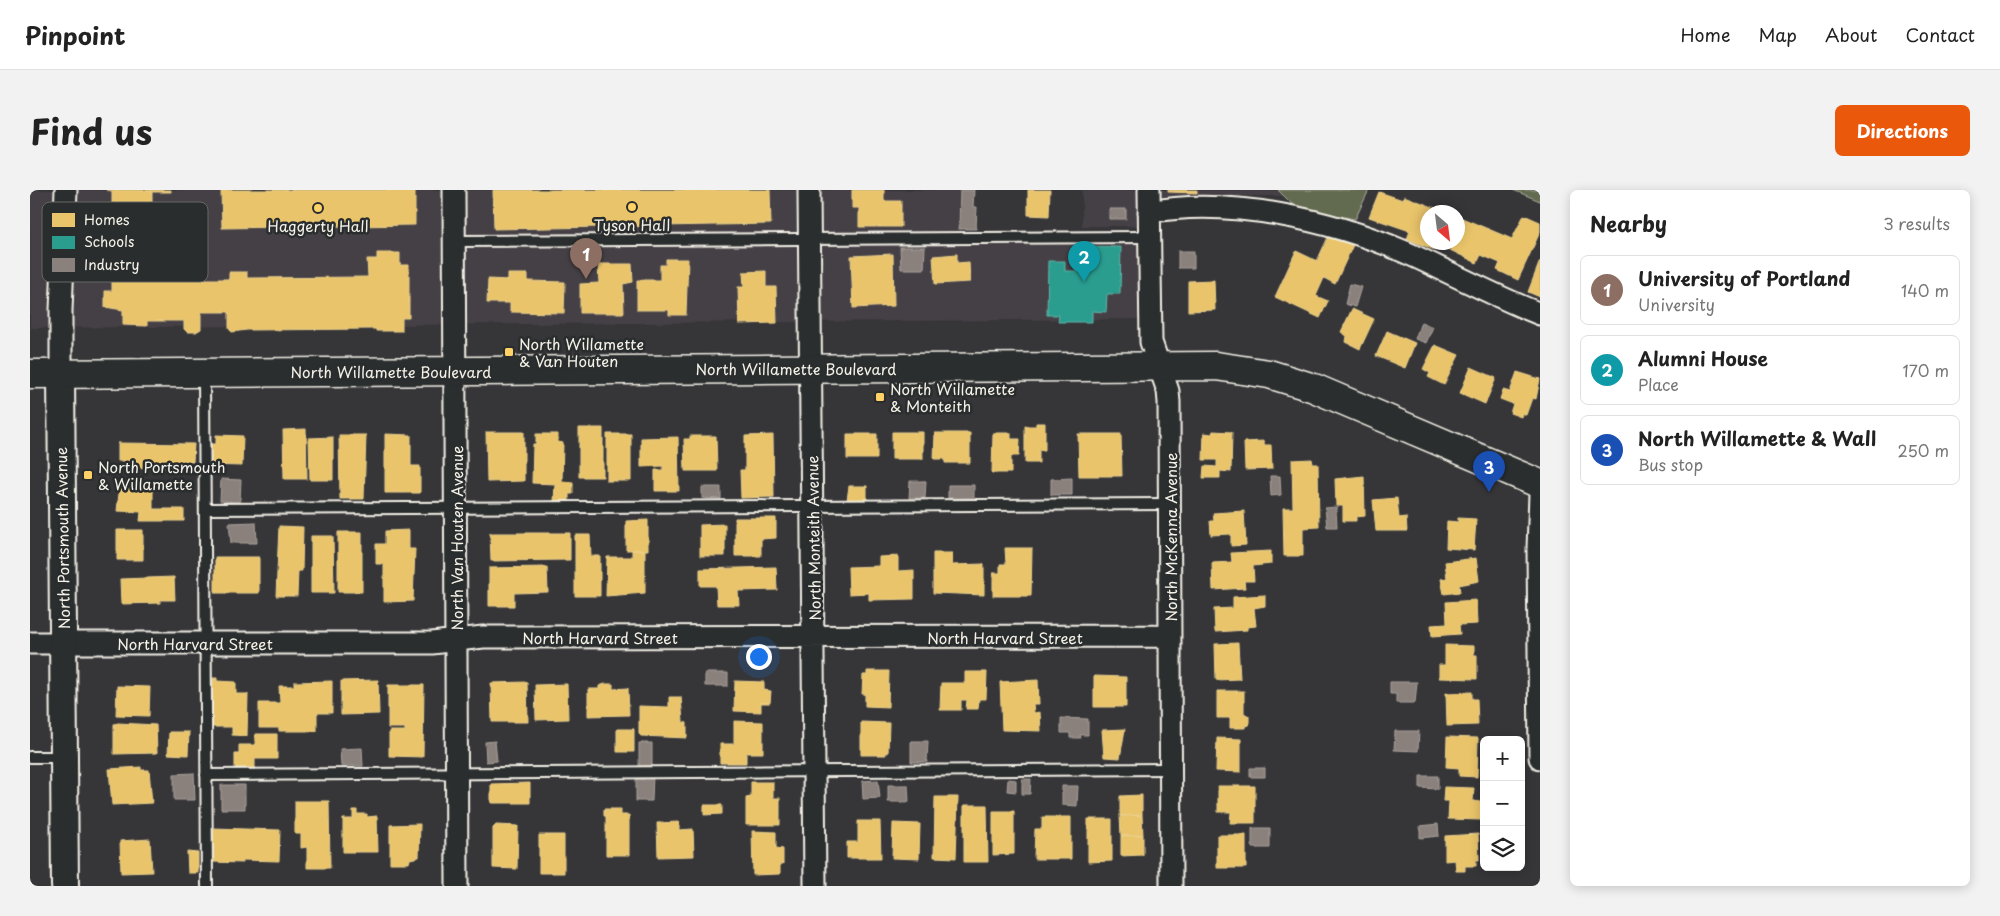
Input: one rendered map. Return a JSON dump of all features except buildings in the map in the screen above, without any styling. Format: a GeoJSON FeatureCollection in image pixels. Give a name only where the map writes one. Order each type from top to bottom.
{"type":"FeatureCollection","features":[{"type":"Feature","properties":{"kind":"main road","name":"North Willamette Boulevard"},"geometry":{"type":"LineString","coordinates":[[30,374],[1216,366],[1249,370],[1291,380],[1540,484]]}},
{"type":"Feature","properties":{"kind":"street","name":"North Van Houten Avenue"},"geometry":{"type":"LineString","coordinates":[[454,190],[457,886]]}},
{"type":"Feature","properties":{"kind":"street","name":"North Monteith Avenue"},"geometry":{"type":"LineString","coordinates":[[809,190],[815,886]]}},
{"type":"Feature","properties":{"kind":"street","name":"North McKenna Avenue"},"geometry":{"type":"LineString","coordinates":[[1149,190],[1151,342],[1169,402],[1171,886]]}},
{"type":"Feature","properties":{"kind":"street"},"geometry":{"type":"LineString","coordinates":[[1149,212],[1186,208],[1238,209],[1315,223],[1378,241],[1540,314]]}},
{"type":"Feature","properties":{"kind":"street","name":"North Portsmouth Avenue"},"geometry":{"type":"LineString","coordinates":[[62,282],[64,886]]}},
{"type":"Feature","properties":{"kind":"street"},"geometry":{"type":"LineString","coordinates":[[1540,494],[1538,549],[1540,758]]}},
{"type":"Feature","properties":{"kind":"street","name":"North Harvard Street"},"geometry":{"type":"LineString","coordinates":[[30,643],[432,643],[483,637],[1170,636]]}},
{"type":"Feature","properties":{"kind":"lane"},"geometry":{"type":"LineString","coordinates":[[454,241],[1150,237]]}},
{"type":"Feature","properties":{"kind":"lane"},"geometry":{"type":"LineString","coordinates":[[204,372],[207,886]]}},
{"type":"Feature","properties":{"kind":"lane"},"geometry":{"type":"LineString","coordinates":[[205,509],[1170,504]]}},
{"type":"Feature","properties":{"kind":"lane"},"geometry":{"type":"LineString","coordinates":[[30,757],[64,757]]}},
{"type":"Feature","properties":{"kind":"lane"},"geometry":{"type":"LineString","coordinates":[[206,774],[1171,769]]}},
{"type":"Feature","properties":{"kind":"shaded area"},"geometry":{"type":"Polygon","coordinates":[[[30,190],[961,190],[962,239],[1143,238],[1143,319],[30,328],[30,190]]]}},
{"type":"Feature","properties":{"kind":"shaded area"},"geometry":{"type":"Polygon","coordinates":[[[1082,190],[1369,190],[1356,221],[1296,196],[1143,196],[1143,226],[1082,226],[1082,190]]]}},
{"type":"Feature","properties":{"kind":"green space"},"geometry":{"type":"Polygon","coordinates":[[[1278,190],[1369,190],[1355,219],[1296,208],[1278,190]]]}},
{"type":"Feature","properties":{"kind":"green space"},"geometry":{"type":"Polygon","coordinates":[[[1513,190],[1540,190],[1540,201],[1513,190]]]}},
{"type":"Feature","properties":{"kind":"place","name":"Tyson Hall"},"geometry":{"type":"Point","coordinates":[632,207]}},
{"type":"Feature","properties":{"kind":"place","name":"Haggerty Hall"},"geometry":{"type":"Point","coordinates":[318,208]}},
{"type":"Feature","properties":{"kind":"place","name":"University of Portland"},"geometry":{"type":"Point","coordinates":[586,279]}},
{"type":"Feature","properties":{"kind":"place","name":"Alumni House"},"geometry":{"type":"Point","coordinates":[1084,282]}},
{"type":"Feature","properties":{"kind":"place","name":"North Willamette & Van Houten"},"geometry":{"type":"Point","coordinates":[509,352]}},
{"type":"Feature","properties":{"kind":"place","name":"North Willamette & Monteith"},"geometry":{"type":"Point","coordinates":[880,397]}},
{"type":"Feature","properties":{"kind":"place","name":"North Portsmouth & Willamette"},"geometry":{"type":"Point","coordinates":[88,475]}},
{"type":"Feature","properties":{"kind":"place","name":"North Willamette & Wall"},"geometry":{"type":"Point","coordinates":[1489,492]}}]}
